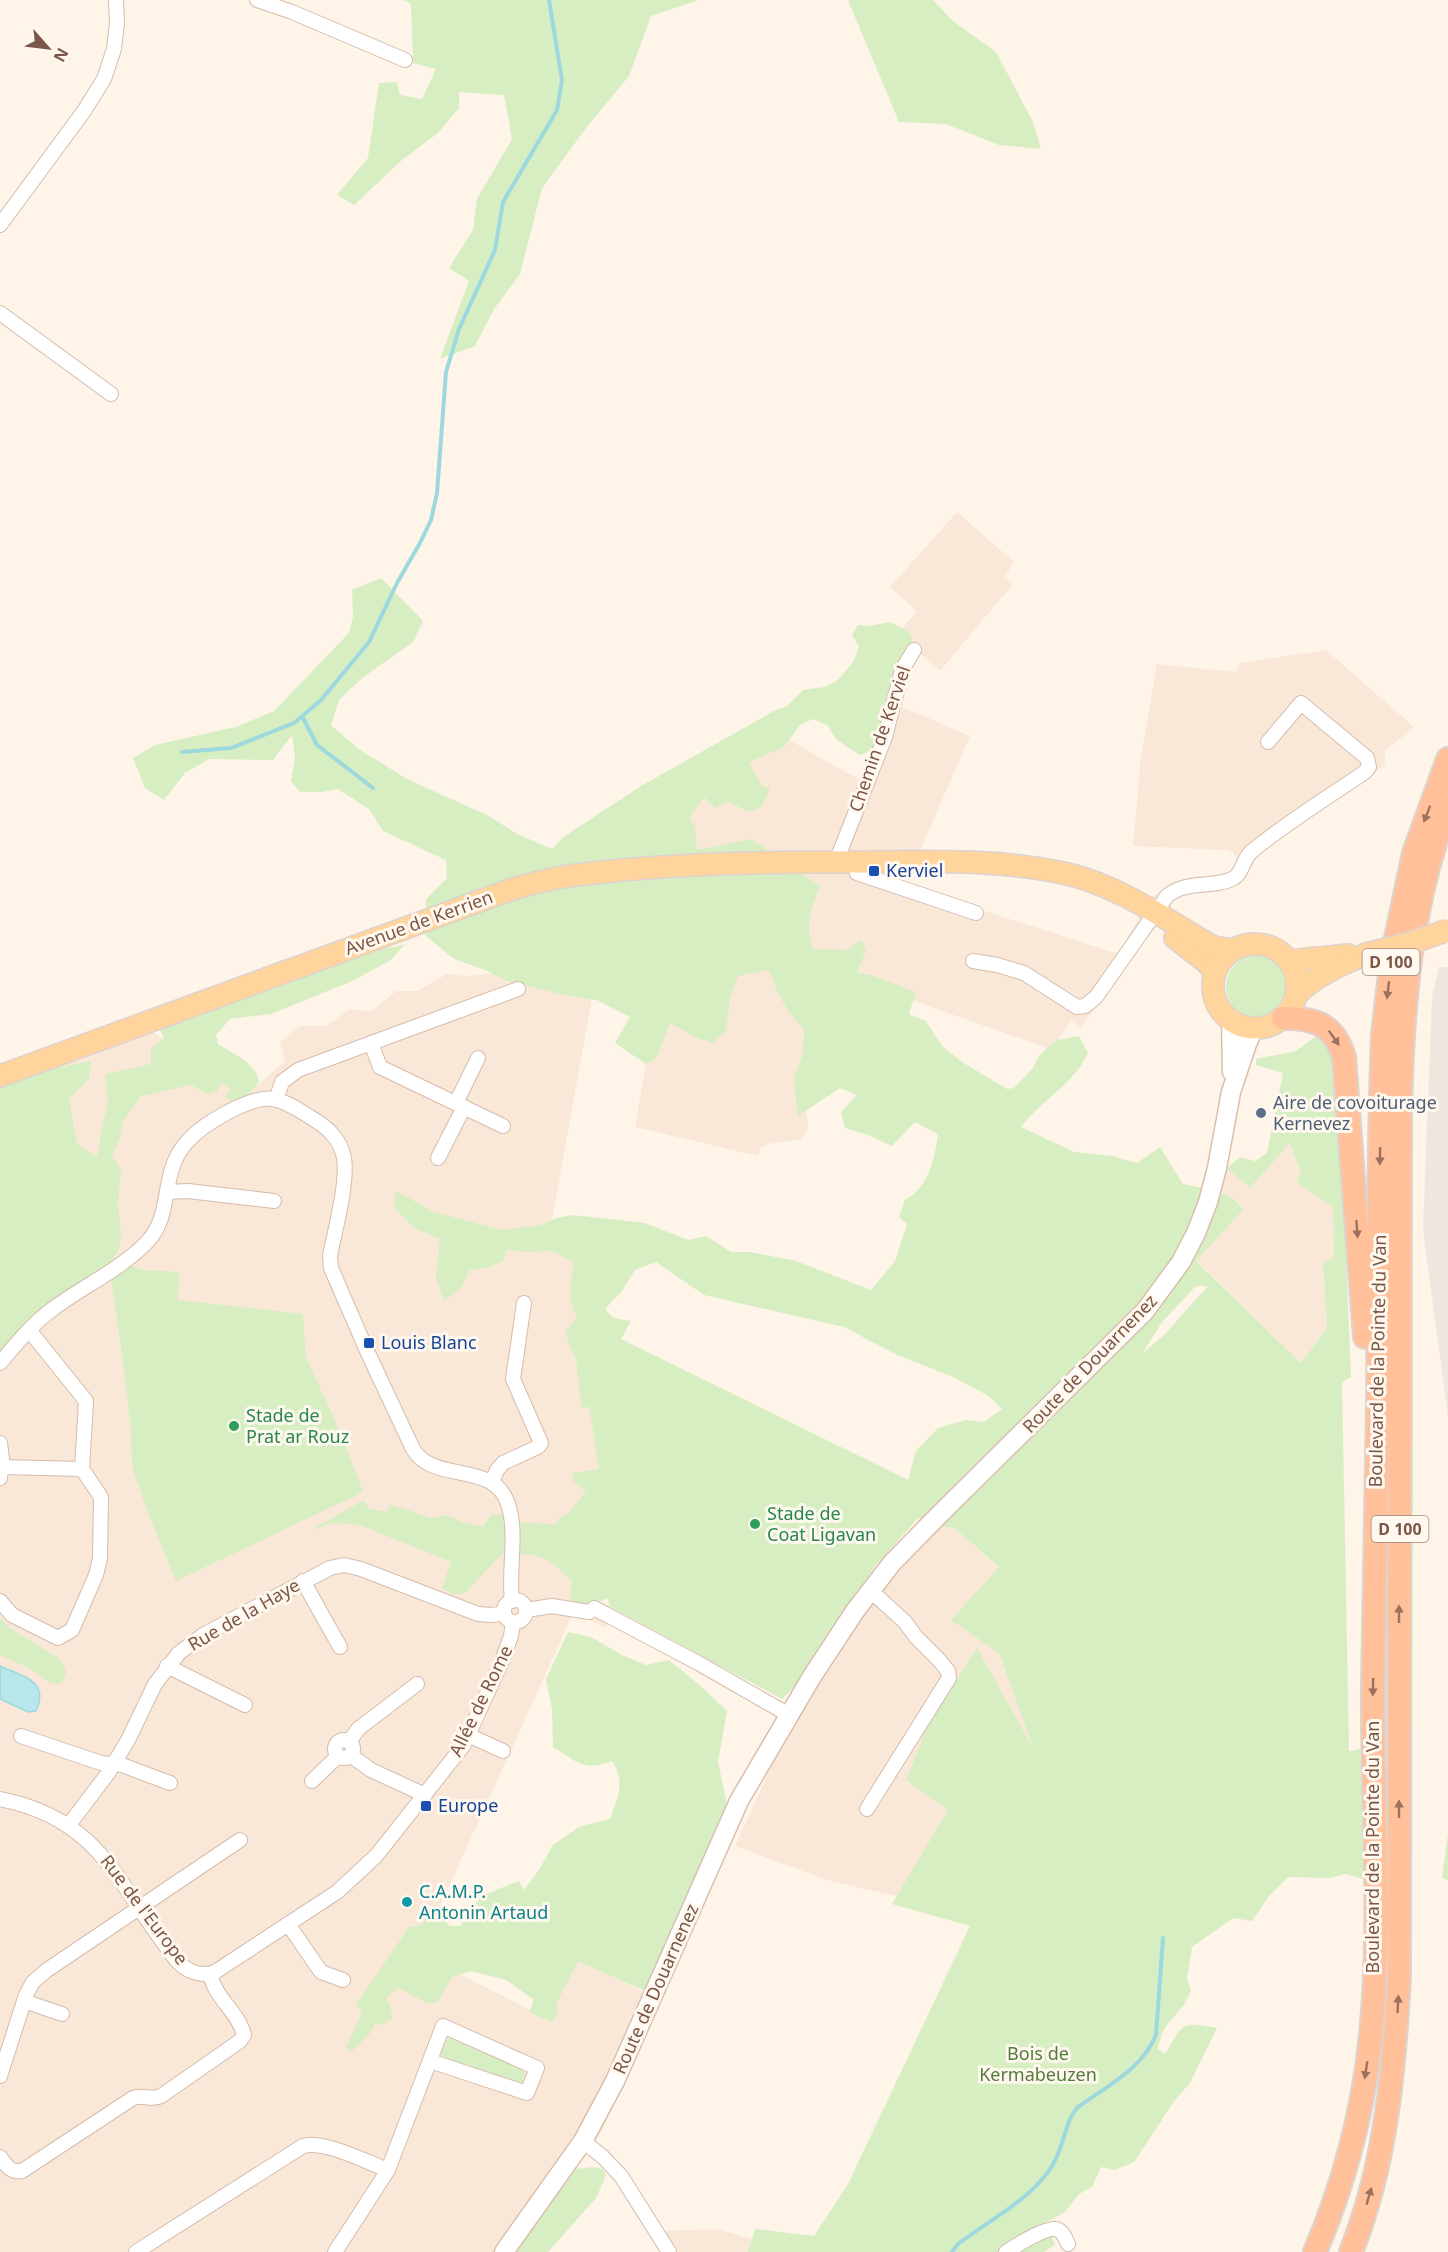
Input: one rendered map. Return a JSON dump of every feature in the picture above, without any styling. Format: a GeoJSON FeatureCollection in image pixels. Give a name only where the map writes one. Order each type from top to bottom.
{"type":"FeatureCollection","features":[{"type":"Feature","properties":{"kind":"highway","name":"Boulevard de la Pointe du Van"},"geometry":{"type":"LineString","coordinates":[[1315,2252],[1334,2205],[1348,2159],[1370,2045],[1376,1917],[1373,1688],[1383,1034],[1392,957],[1414,853],[1448,759]]}},
{"type":"Feature","properties":{"kind":"highway","name":"Boulevard de la Pointe du Van"},"geometry":{"type":"LineString","coordinates":[[1351,2252],[1370,2196],[1382,2145],[1391,2093],[1399,1977],[1400,1112],[1404,1006],[1421,900],[1434,846],[1448,806]]}},
{"type":"Feature","properties":{"kind":"highway"},"geometry":{"type":"LineString","coordinates":[[1404,1006],[1435,880],[1448,843]]}},
{"type":"Feature","properties":{"kind":"highway"},"geometry":{"type":"LineString","coordinates":[[1282,1018],[1303,1018],[1320,1023],[1334,1036],[1344,1057],[1367,1362],[1378,1444]]}},
{"type":"Feature","properties":{"kind":"main road","name":"Avenue de Kerrien"},"geometry":{"type":"LineString","coordinates":[[0,1076],[507,891],[546,879],[577,874],[694,864],[969,861],[1023,867],[1152,916],[1210,945],[1233,950]]}},
{"type":"Feature","properties":{"kind":"main road","name":"Avenue de Kerrien"},"geometry":{"type":"LineString","coordinates":[[1152,916],[1196,953],[1215,973]]}},
{"type":"Feature","properties":{"kind":"main road"},"geometry":{"type":"LineString","coordinates":[[1297,994],[1310,982],[1332,968],[1366,954],[1414,942],[1448,930]]}},
{"type":"Feature","properties":{"kind":"main road"},"geometry":{"type":"LineString","coordinates":[[1245,945],[1263,945],[1280,952],[1289,961],[1297,982],[1297,994],[1292,1007],[1282,1018],[1264,1027],[1254,1028],[1242,1026],[1221,1011],[1215,999],[1213,986],[1215,973],[1220,963],[1233,950],[1245,945]]}},
{"type":"Feature","properties":{"kind":"main road"},"geometry":{"type":"LineString","coordinates":[[1289,961],[1366,954]]}},
{"type":"Feature","properties":{"kind":"main road","name":"Route de Douarnenez"},"geometry":{"type":"LineString","coordinates":[[1231,1020],[1232,1092]]}},
{"type":"Feature","properties":{"kind":"main road","name":"Route de Douarnenez"},"geometry":{"type":"LineString","coordinates":[[504,2252],[583,2141],[615,2081],[739,1801],[834,1641],[892,1563],[1145,1311],[1170,1278],[1189,1247],[1208,1202],[1232,1092],[1254,1028]]}},
{"type":"Feature","properties":{"kind":"street"},"geometry":{"type":"LineString","coordinates":[[0,225],[84,111],[104,79],[114,49],[117,23],[116,0]]}},
{"type":"Feature","properties":{"kind":"street"},"geometry":{"type":"LineString","coordinates":[[257,0],[292,12],[405,60]]}},
{"type":"Feature","properties":{"kind":"street"},"geometry":{"type":"LineString","coordinates":[[0,314],[111,394]]}},
{"type":"Feature","properties":{"kind":"street","name":"Chemin de Kerviel"},"geometry":{"type":"LineString","coordinates":[[836,862],[885,737],[902,670],[914,650]]}},
{"type":"Feature","properties":{"kind":"street"},"geometry":{"type":"LineString","coordinates":[[973,961],[1024,973],[1077,1007],[1085,1006],[1096,997],[1167,896],[1180,887],[1226,881],[1236,877],[1252,851],[1369,767],[1367,758],[1300,703],[1268,742]]}},
{"type":"Feature","properties":{"kind":"street"},"geometry":{"type":"LineString","coordinates":[[857,862],[857,873],[976,913]]}},
{"type":"Feature","properties":{"kind":"street"},"geometry":{"type":"LineString","coordinates":[[276,1100],[282,1082],[290,1074],[518,989]]}},
{"type":"Feature","properties":{"kind":"street"},"geometry":{"type":"LineString","coordinates":[[371,1043],[380,1067],[503,1126]]}},
{"type":"Feature","properties":{"kind":"street"},"geometry":{"type":"LineString","coordinates":[[438,1158],[478,1058]]}},
{"type":"Feature","properties":{"kind":"street"},"geometry":{"type":"LineString","coordinates":[[0,1363],[28,1330],[52,1309],[129,1258],[148,1242],[162,1216],[168,1179],[175,1158],[191,1137],[240,1107],[261,1100],[276,1100],[292,1106],[328,1128],[342,1150],[345,1166],[344,1180],[325,1266],[418,1458],[436,1467],[482,1477],[492,1482],[503,1463],[538,1447],[541,1443],[513,1379],[524,1303]]}},
{"type":"Feature","properties":{"kind":"street"},"geometry":{"type":"LineString","coordinates":[[167,1192],[188,1191],[274,1201]]}},
{"type":"Feature","properties":{"kind":"street"},"geometry":{"type":"LineString","coordinates":[[0,1601],[12,1615],[58,1638],[72,1630],[96,1575],[100,1558],[101,1497],[82,1469],[86,1401],[28,1330]]}},
{"type":"Feature","properties":{"kind":"street"},"geometry":{"type":"LineString","coordinates":[[0,1443],[1,1473],[82,1469]]}},
{"type":"Feature","properties":{"kind":"street","name":"Allée de Rome"},"geometry":{"type":"LineString","coordinates":[[346,1884],[376,1856],[458,1753],[507,1651],[511,1540],[509,1505],[492,1482]]}},
{"type":"Feature","properties":{"kind":"street","name":"Rue de la Haye"},"geometry":{"type":"LineString","coordinates":[[68,1826],[115,1763],[155,1684],[178,1653],[193,1641],[303,1581],[330,1568],[352,1566],[468,1611],[485,1615],[510,1612]]}},
{"type":"Feature","properties":{"kind":"street"},"geometry":{"type":"LineString","coordinates":[[303,1581],[340,1647]]}},
{"type":"Feature","properties":{"kind":"street"},"geometry":{"type":"LineString","coordinates":[[867,1809],[949,1678],[945,1667],[905,1622],[870,1590]]}},
{"type":"Feature","properties":{"kind":"street"},"geometry":{"type":"LineString","coordinates":[[510,1612],[522,1619],[526,1610],[552,1606],[592,1610],[700,1664],[789,1715]]}},
{"type":"Feature","properties":{"kind":"street"},"geometry":{"type":"LineString","coordinates":[[167,1666],[245,1705]]}},
{"type":"Feature","properties":{"kind":"street"},"geometry":{"type":"LineString","coordinates":[[312,1781],[346,1751],[358,1729],[417,1684]]}},
{"type":"Feature","properties":{"kind":"street"},"geometry":{"type":"LineString","coordinates":[[468,1735],[502,1751]]}},
{"type":"Feature","properties":{"kind":"street"},"geometry":{"type":"LineString","coordinates":[[21,1736],[101,1763],[115,1763],[170,1783]]}},
{"type":"Feature","properties":{"kind":"street"},"geometry":{"type":"LineString","coordinates":[[346,1751],[371,1770],[425,1795]]}},
{"type":"Feature","properties":{"kind":"street","name":"Rue de l'Europe"},"geometry":{"type":"LineString","coordinates":[[0,1798],[38,1810],[82,1835],[100,1852],[180,1964],[194,1972],[210,1974],[228,1965],[346,1884]]}},
{"type":"Feature","properties":{"kind":"street"},"geometry":{"type":"LineString","coordinates":[[0,2076],[24,2001],[33,1982],[39,1976],[240,1840]]}},
{"type":"Feature","properties":{"kind":"street"},"geometry":{"type":"LineString","coordinates":[[288,1923],[321,1972],[343,1980]]}},
{"type":"Feature","properties":{"kind":"street"},"geometry":{"type":"LineString","coordinates":[[0,2157],[9,2169],[22,2171],[133,2098],[140,2096],[153,2099],[161,2096],[240,2041],[244,2036],[241,2027],[214,1988],[210,1974]]}},
{"type":"Feature","properties":{"kind":"street"},"geometry":{"type":"LineString","coordinates":[[24,2001],[62,2013]]}},
{"type":"Feature","properties":{"kind":"street"},"geometry":{"type":"LineString","coordinates":[[335,2252],[388,2170],[443,2026],[537,2068],[526,2093],[430,2061]]}},
{"type":"Feature","properties":{"kind":"street"},"geometry":{"type":"LineString","coordinates":[[583,2141],[621,2176],[669,2252]]}},
{"type":"Feature","properties":{"kind":"street"},"geometry":{"type":"LineString","coordinates":[[136,2252],[303,2146],[323,2146],[388,2170]]}},
{"type":"Feature","properties":{"kind":"street"},"geometry":{"type":"LineString","coordinates":[[1006,2252],[1040,2233],[1053,2229],[1060,2231],[1068,2244]]}},
{"type":"Feature","properties":{"kind":"shaded area"},"geometry":{"type":"Polygon","coordinates":[[[957,512],[1014,562],[1005,576],[1013,584],[940,671],[918,652],[902,707],[970,736],[920,851],[921,870],[879,870],[880,877],[1118,954],[1150,899],[1171,883],[1196,876],[1222,876],[1230,872],[1237,863],[1234,853],[1226,850],[1133,846],[1141,757],[1157,664],[1237,672],[1240,663],[1326,650],[1414,727],[1385,751],[1385,765],[1290,828],[1259,853],[1246,876],[1232,885],[1178,896],[1081,1027],[1071,1021],[1058,1040],[1047,1048],[900,996],[819,1013],[803,1074],[808,1124],[807,1132],[801,1139],[768,1144],[760,1149],[758,1156],[635,1127],[663,965],[687,858],[674,799],[779,734],[865,783],[878,748],[898,633],[917,611],[890,587],[957,512]]]}},
{"type":"Feature","properties":{"kind":"shaded area"},"geometry":{"type":"Polygon","coordinates":[[[1439,967],[1448,967],[1448,1416],[1423,1230],[1432,997],[1439,967]]]}},
{"type":"Feature","properties":{"kind":"shaded area"},"geometry":{"type":"Polygon","coordinates":[[[510,972],[594,987],[549,1237],[589,1251],[600,1505],[596,1543],[601,1602],[616,1610],[606,1628],[585,1618],[572,1616],[425,1939],[453,1971],[536,2013],[564,1952],[660,2000],[603,2129],[514,2252],[0,2252],[0,1084],[138,1033],[152,1032],[195,1056],[258,1085],[285,1061],[280,1042],[300,1026],[327,1026],[350,1009],[371,1012],[396,991],[417,991],[447,974],[465,976],[510,972]]]}},
{"type":"Feature","properties":{"kind":"shaded area"},"geometry":{"type":"Polygon","coordinates":[[[1290,1143],[1301,1173],[1296,1182],[1333,1207],[1334,1257],[1323,1263],[1327,1328],[1301,1363],[1196,1260],[1243,1210],[1238,1201],[1220,1192],[1227,1168],[1250,1188],[1290,1143]]]}},
{"type":"Feature","properties":{"kind":"shaded area"},"geometry":{"type":"Polygon","coordinates":[[[946,1521],[999,1568],[999,1653],[1035,1753],[909,1899],[827,1880],[735,1846],[782,1744],[851,1630],[877,1596],[946,1521]]]}},
{"type":"Feature","properties":{"kind":"shaded area"},"geometry":{"type":"Polygon","coordinates":[[[716,2229],[760,2241],[753,2252],[678,2252],[663,2231],[716,2229]]]}},
{"type":"Feature","properties":{"kind":"green space"},"geometry":{"type":"Polygon","coordinates":[[[403,0],[699,0],[651,16],[629,76],[586,128],[542,188],[520,274],[494,309],[475,346],[440,359],[469,281],[449,268],[473,230],[477,199],[512,139],[504,95],[459,92],[459,108],[438,133],[402,160],[354,205],[337,195],[368,158],[379,83],[397,82],[400,95],[422,99],[436,69],[413,63],[411,4],[403,0]]]}},
{"type":"Feature","properties":{"kind":"green space"},"geometry":{"type":"Polygon","coordinates":[[[848,0],[933,0],[953,21],[996,52],[1033,122],[1041,149],[999,145],[946,124],[899,122],[848,0]]]}},
{"type":"Feature","properties":{"kind":"green space","name":"Bois de Kermabeuzen"},"geometry":{"type":"Polygon","coordinates":[[[381,578],[423,621],[413,642],[362,678],[339,700],[331,725],[360,750],[407,779],[489,816],[517,834],[552,849],[562,838],[641,786],[774,711],[787,706],[803,690],[825,687],[837,681],[853,662],[859,647],[852,635],[858,625],[869,626],[890,622],[909,632],[913,643],[900,660],[874,750],[860,755],[837,740],[827,725],[813,719],[800,725],[784,747],[749,762],[761,785],[770,789],[762,806],[749,812],[727,801],[715,808],[704,797],[689,818],[695,827],[697,850],[751,839],[820,886],[809,924],[813,949],[848,950],[857,942],[862,941],[866,951],[857,972],[916,992],[909,1014],[926,1021],[942,1046],[962,1062],[1007,1089],[1014,1088],[1047,1048],[1058,1040],[1079,1036],[1088,1053],[1082,1064],[1021,1127],[1074,1152],[1112,1156],[1137,1163],[1160,1147],[1183,1184],[1203,1188],[1205,1194],[1217,1193],[1236,1200],[1243,1210],[1196,1261],[1301,1363],[1327,1328],[1323,1263],[1334,1257],[1333,1207],[1296,1182],[1301,1173],[1290,1143],[1250,1188],[1227,1168],[1240,1157],[1255,1161],[1267,1153],[1283,1073],[1256,1065],[1256,1059],[1296,1051],[1322,1032],[1332,1047],[1340,1115],[1351,1377],[1342,1382],[1349,1751],[1360,1749],[1367,1880],[1345,1874],[1330,1878],[1288,1877],[1269,1896],[1252,1921],[1233,1918],[1192,1947],[1187,1979],[1191,1991],[1185,2003],[1164,2029],[1157,2049],[1165,2054],[1180,2030],[1189,2025],[1217,2028],[1190,2083],[1175,2100],[1134,2162],[1115,2170],[1101,2167],[1092,2187],[1079,2194],[1065,2212],[1046,2222],[1055,2245],[1044,2252],[748,2252],[755,2229],[814,2236],[848,2184],[970,1926],[892,1904],[948,1810],[906,1780],[929,1723],[977,1648],[1033,1748],[999,1653],[951,1620],[999,1567],[954,1528],[920,1523],[919,1517],[876,1565],[829,1632],[805,1676],[782,1699],[609,1606],[608,1598],[590,1606],[570,1600],[572,1581],[541,1557],[502,1554],[465,1593],[453,1595],[442,1588],[451,1562],[360,1525],[334,1523],[311,1530],[364,1500],[369,1509],[387,1512],[390,1504],[431,1518],[446,1515],[465,1523],[483,1526],[491,1515],[505,1514],[507,1522],[556,1524],[559,1518],[569,1513],[586,1491],[573,1481],[573,1473],[599,1469],[589,1406],[582,1409],[576,1360],[565,1332],[577,1317],[571,1297],[574,1263],[552,1251],[507,1250],[504,1260],[490,1267],[470,1270],[461,1288],[444,1301],[436,1278],[440,1239],[414,1228],[394,1208],[396,1191],[432,1211],[500,1230],[540,1225],[572,1215],[645,1223],[688,1240],[706,1236],[731,1252],[750,1252],[796,1261],[871,1290],[895,1261],[907,1224],[899,1217],[905,1200],[919,1188],[929,1172],[938,1134],[915,1122],[892,1146],[845,1128],[841,1112],[857,1095],[840,1088],[798,1116],[794,1079],[803,1053],[804,1029],[783,1002],[769,970],[738,976],[730,999],[726,1031],[712,1043],[697,1038],[670,1023],[656,1059],[646,1064],[615,1043],[630,1017],[597,1000],[564,995],[504,980],[485,970],[454,959],[425,935],[426,899],[447,878],[446,860],[383,831],[369,809],[338,789],[300,792],[291,781],[295,757],[292,735],[273,760],[209,759],[185,773],[164,800],[145,788],[133,758],[155,745],[236,727],[274,711],[349,633],[353,617],[352,590],[381,578]],[[656,1262],[635,1270],[622,1291],[605,1309],[613,1318],[631,1321],[621,1339],[908,1480],[916,1451],[938,1428],[966,1420],[984,1422],[1002,1409],[987,1395],[951,1376],[897,1355],[844,1327],[704,1295],[656,1262]],[[1196,1286],[1162,1322],[1142,1354],[1165,1334],[1208,1286],[1196,1286]]]}},
{"type":"Feature","properties":{"kind":"green space"},"geometry":{"type":"Polygon","coordinates":[[[405,944],[391,960],[352,981],[271,1014],[230,1019],[216,1035],[218,1044],[254,1069],[259,1082],[248,1096],[232,1101],[225,1097],[231,1089],[221,1083],[217,1091],[207,1094],[191,1085],[141,1096],[122,1123],[120,1138],[112,1156],[121,1170],[118,1203],[121,1235],[119,1249],[111,1262],[86,1280],[0,1355],[0,1087],[45,1070],[91,1061],[89,1079],[69,1099],[77,1144],[97,1157],[108,1104],[105,1074],[151,1064],[151,1049],[164,1038],[160,1031],[166,1021],[356,951],[405,944]]]}},
{"type":"Feature","properties":{"kind":"green space"},"geometry":{"type":"Polygon","coordinates":[[[1259,954],[1272,957],[1282,964],[1289,974],[1292,987],[1289,1000],[1282,1010],[1272,1017],[1259,1020],[1246,1017],[1236,1010],[1229,1000],[1226,987],[1229,974],[1236,964],[1246,957],[1259,954]]]}},
{"type":"Feature","properties":{"kind":"green space","name":"Stade de Prat ar Rouz"},"geometry":{"type":"Polygon","coordinates":[[[131,1266],[143,1270],[179,1272],[178,1300],[303,1314],[306,1358],[335,1420],[363,1492],[176,1581],[132,1467],[131,1432],[124,1368],[111,1278],[131,1266]]]}},
{"type":"Feature","properties":{"kind":"green space"},"geometry":{"type":"Polygon","coordinates":[[[0,1617],[8,1627],[58,1658],[66,1674],[61,1683],[52,1684],[27,1667],[0,1655],[0,1617]]]}},
{"type":"Feature","properties":{"kind":"green space"},"geometry":{"type":"Polygon","coordinates":[[[568,1632],[591,1637],[622,1655],[646,1665],[669,1660],[727,1711],[718,1762],[727,1805],[712,1846],[645,1991],[578,1961],[556,2004],[558,2013],[552,2022],[529,2012],[534,2000],[506,1980],[470,1971],[452,1977],[438,2002],[429,2004],[398,1988],[386,1998],[391,2008],[392,2019],[382,2025],[375,2023],[371,2032],[351,2052],[346,2047],[362,2013],[356,2005],[409,1927],[422,1925],[431,1910],[450,1926],[460,1926],[481,1896],[519,1881],[524,1890],[553,1845],[579,1827],[610,1819],[620,1782],[612,1761],[594,1766],[581,1764],[553,1747],[552,1709],[546,1679],[568,1632]]]}},
{"type":"Feature","properties":{"kind":"green space"},"geometry":{"type":"Polygon","coordinates":[[[1448,1834],[1448,1880],[1442,1878],[1448,1834]]]}},
{"type":"Feature","properties":{"kind":"green space"},"geometry":{"type":"Polygon","coordinates":[[[449,2038],[522,2069],[525,2074],[523,2082],[516,2083],[445,2059],[440,2052],[444,2041],[449,2038]]]}},
{"type":"Feature","properties":{"kind":"green space"},"geometry":{"type":"Polygon","coordinates":[[[593,2167],[603,2169],[606,2175],[596,2198],[548,2252],[514,2252],[576,2169],[593,2167]]]}},
{"type":"Feature","properties":{"kind":"water"},"geometry":{"type":"Polygon","coordinates":[[[0,1666],[25,1676],[37,1686],[39,1701],[36,1711],[28,1712],[0,1699],[0,1666]]]}},
{"type":"Feature","properties":{"kind":"waterway"},"geometry":{"type":"LineString","coordinates":[[182,752],[231,748],[294,723],[321,700],[369,642],[397,583],[420,543],[431,520],[437,493],[446,372],[459,329],[495,250],[503,202],[557,110],[562,80],[549,0]]}},
{"type":"Feature","properties":{"kind":"waterway"},"geometry":{"type":"LineString","coordinates":[[302,716],[317,745],[373,788]]}},
{"type":"Feature","properties":{"kind":"waterway"},"geometry":{"type":"LineString","coordinates":[[952,2252],[958,2244],[1009,2209],[1033,2189],[1056,2159],[1073,2113],[1078,2107],[1123,2076],[1150,2047],[1156,2035],[1163,1938]]}},
{"type":"Feature","properties":{"kind":"place","name":"Kerviel"},"geometry":{"type":"Point","coordinates":[874,871]}},
{"type":"Feature","properties":{"kind":"place","name":"Aire de covoiturage Kernevez"},"geometry":{"type":"Point","coordinates":[1261,1113]}},
{"type":"Feature","properties":{"kind":"place","name":"Louis Blanc"},"geometry":{"type":"Point","coordinates":[369,1343]}},
{"type":"Feature","properties":{"kind":"place","name":"Stade de Prat ar Rouz"},"geometry":{"type":"Point","coordinates":[234,1426]}},
{"type":"Feature","properties":{"kind":"place","name":"Stade de Coat Ligavan"},"geometry":{"type":"Point","coordinates":[755,1524]}},
{"type":"Feature","properties":{"kind":"place","name":"Europe"},"geometry":{"type":"Point","coordinates":[426,1806]}},
{"type":"Feature","properties":{"kind":"place","name":"C.A.M.P. Antonin Artaud"},"geometry":{"type":"Point","coordinates":[407,1902]}}]}
